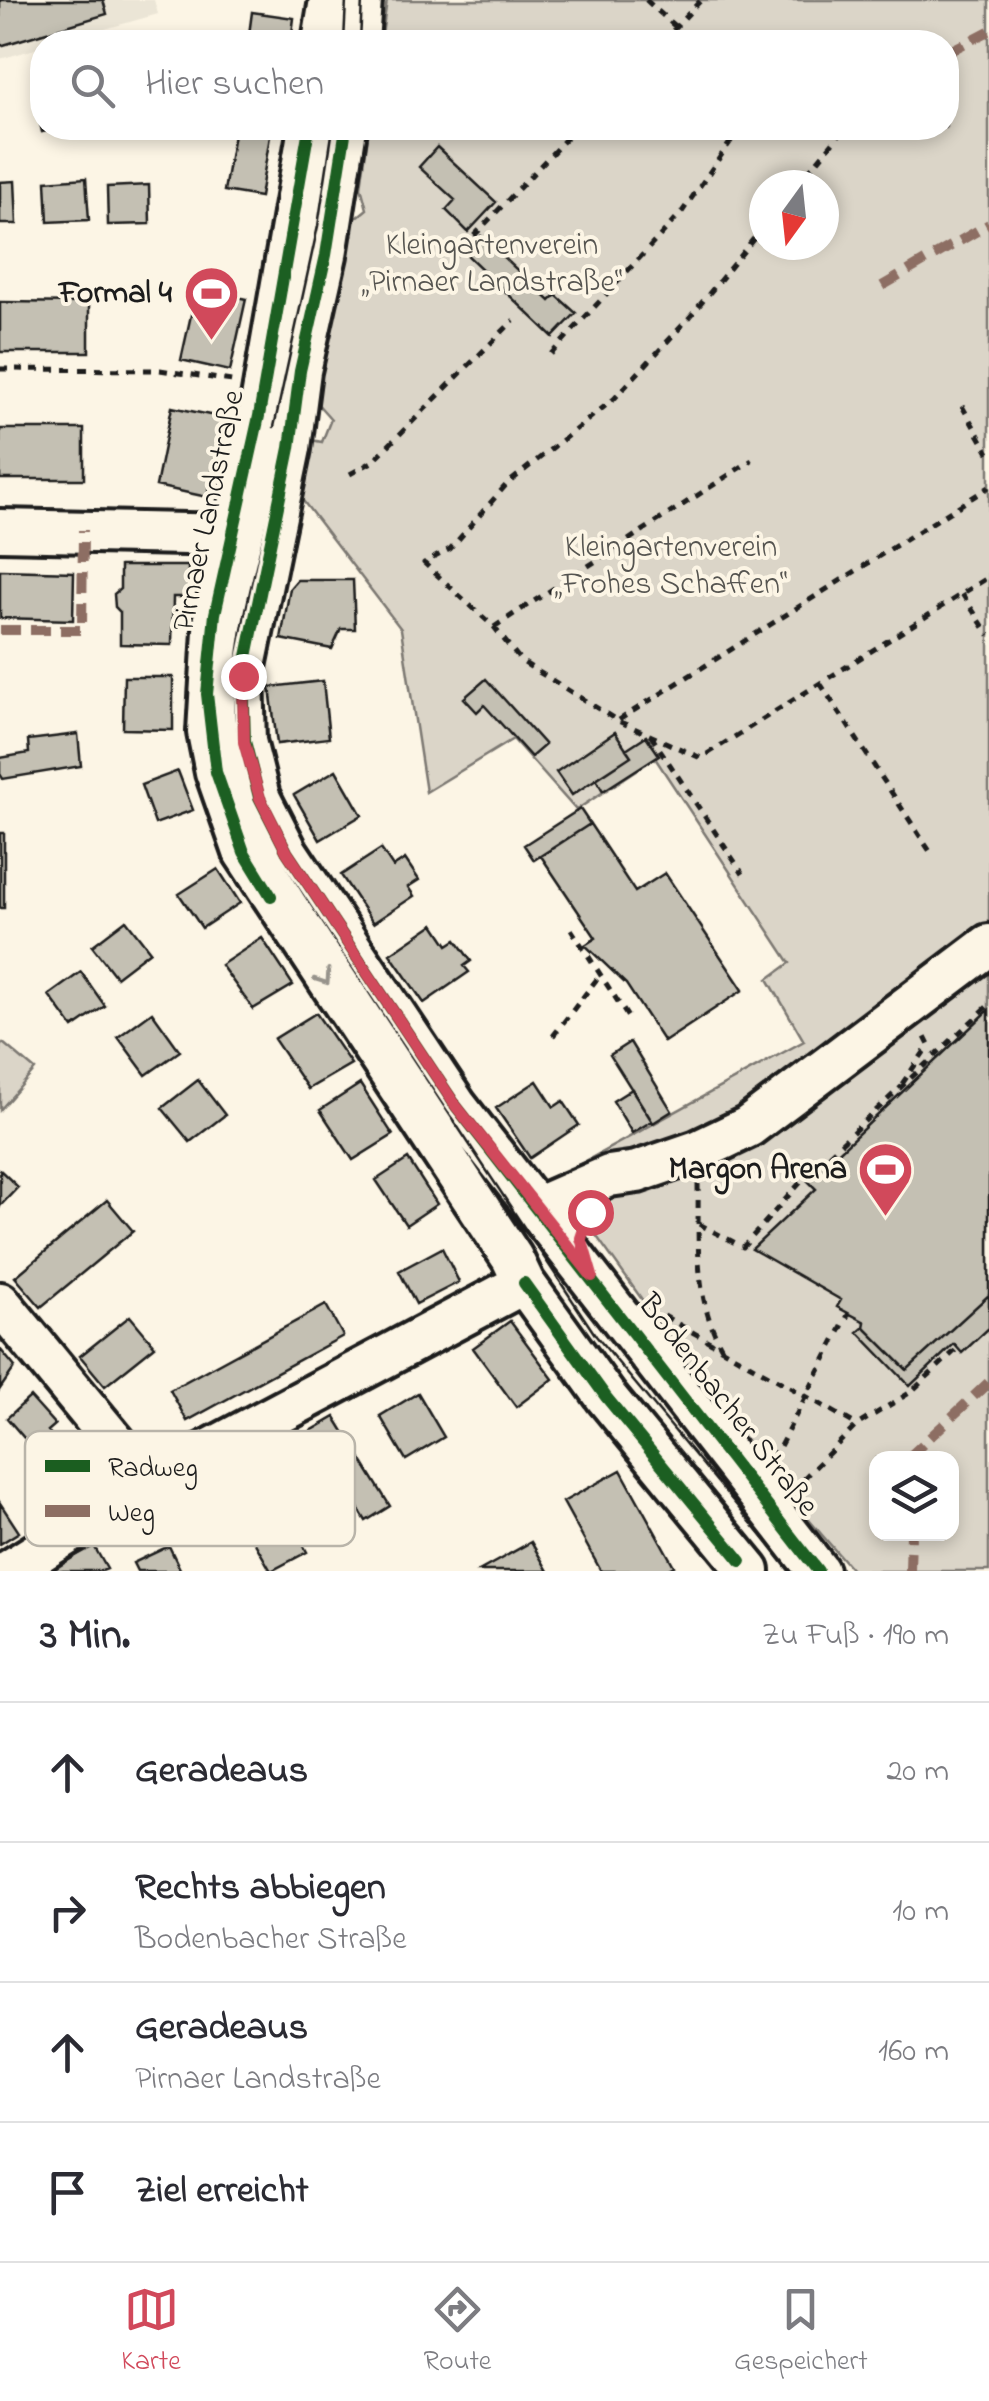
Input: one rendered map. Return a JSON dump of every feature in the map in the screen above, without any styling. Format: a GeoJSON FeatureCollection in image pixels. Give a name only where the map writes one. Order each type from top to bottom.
{"type":"FeatureCollection","features":[{"type":"Feature","properties":{"kind":"street"},"geometry":{"type":"LineString","coordinates":[[326,30],[330,0]]}},
{"type":"Feature","properties":{"kind":"street"},"geometry":{"type":"LineString","coordinates":[[359,30],[361,0]]}},
{"type":"Feature","properties":{"kind":"street","name":"Pirnaer Landstraße"},"geometry":{"type":"LineString","coordinates":[[307,140],[264,387],[210,654],[208,732],[216,772],[244,852],[512,1258],[524,1283]]}},
{"type":"Feature","properties":{"kind":"street","name":"Pirnaer Landstraße"},"geometry":{"type":"LineString","coordinates":[[344,140],[326,255],[300,371],[290,448],[243,676],[244,742],[260,798],[287,852],[456,1106],[544,1219]]}},
{"type":"Feature","properties":{"kind":"street"},"geometry":{"type":"LineString","coordinates":[[0,530],[234,535]]}},
{"type":"Feature","properties":{"kind":"street"},"geometry":{"type":"LineString","coordinates":[[544,1219],[609,1176],[638,1172],[698,1151],[748,1126],[989,945]]}},
{"type":"Feature","properties":{"kind":"street"},"geometry":{"type":"LineString","coordinates":[[592,1276],[583,1253],[583,1227],[590,1212],[638,1172]]}},
{"type":"Feature","properties":{"kind":"street","name":"Bodenbacher Straße"},"geometry":{"type":"LineString","coordinates":[[544,1219],[818,1571]]}},
{"type":"Feature","properties":{"kind":"street"},"geometry":{"type":"LineString","coordinates":[[247,1431],[524,1283],[606,1398],[737,1568],[784,1523]]}},
{"type":"Feature","properties":{"kind":"street"},"geometry":{"type":"LineString","coordinates":[[0,1303],[105,1431]]}},
{"type":"Feature","properties":{"kind":"street"},"geometry":{"type":"LineString","coordinates":[[9,1571],[49,1546]]}},
{"type":"Feature","properties":{"kind":"path"},"geometry":{"type":"LineString","coordinates":[[646,0],[677,28],[701,0]]}},
{"type":"Feature","properties":{"kind":"path"},"geometry":{"type":"LineString","coordinates":[[452,259],[565,140]]}},
{"type":"Feature","properties":{"kind":"path"},"geometry":{"type":"LineString","coordinates":[[551,354],[682,212],[732,140]]}},
{"type":"Feature","properties":{"kind":"path"},"geometry":{"type":"LineString","coordinates":[[810,170],[835,140]]}},
{"type":"Feature","properties":{"kind":"path"},"geometry":{"type":"LineString","coordinates":[[749,244],[690,317],[614,399],[507,484],[450,549],[424,562],[494,627],[521,661],[618,721],[701,758],[989,577]]}},
{"type":"Feature","properties":{"kind":"path"},"geometry":{"type":"LineString","coordinates":[[350,474],[372,462],[514,320]]}},
{"type":"Feature","properties":{"kind":"path"},"geometry":{"type":"LineString","coordinates":[[0,369],[160,370],[264,387]]}},
{"type":"Feature","properties":{"kind":"path"},"geometry":{"type":"LineString","coordinates":[[962,406],[989,453]]}},
{"type":"Feature","properties":{"kind":"path"},"geometry":{"type":"LineString","coordinates":[[494,627],[752,460]]}},
{"type":"Feature","properties":{"kind":"path"},"geometry":{"type":"LineString","coordinates":[[618,721],[989,487]]}},
{"type":"Feature","properties":{"kind":"path"},"geometry":{"type":"LineString","coordinates":[[962,594],[989,635]]}},
{"type":"Feature","properties":{"kind":"path"},"geometry":{"type":"LineString","coordinates":[[820,682],[931,853]]}},
{"type":"Feature","properties":{"kind":"path"},"geometry":{"type":"LineString","coordinates":[[650,736],[744,874]]}},
{"type":"Feature","properties":{"kind":"path"},"geometry":{"type":"LineString","coordinates":[[571,929],[632,1022]]}},
{"type":"Feature","properties":{"kind":"path"},"geometry":{"type":"LineString","coordinates":[[553,1036],[600,975]]}},
{"type":"Feature","properties":{"kind":"path"},"geometry":{"type":"LineString","coordinates":[[699,1224],[744,1247],[808,1174],[989,1005]]}},
{"type":"Feature","properties":{"kind":"path"},"geometry":{"type":"LineString","coordinates":[[900,1088],[913,1062],[929,1045]]}},
{"type":"Feature","properties":{"kind":"path"},"geometry":{"type":"LineString","coordinates":[[698,1151],[701,1294],[706,1320],[723,1350]]}},
{"type":"Feature","properties":{"kind":"path"},"geometry":{"type":"LineString","coordinates":[[742,1477],[778,1450],[849,1313]]}},
{"type":"Feature","properties":{"kind":"path"},"geometry":{"type":"LineString","coordinates":[[660,1314],[857,1425]]}},
{"type":"Feature","properties":{"kind":"path"},"geometry":{"type":"LineString","coordinates":[[784,1523],[857,1425],[911,1392],[958,1348]]}},
{"type":"Feature","properties":{"kind":"shaded area"},"geometry":{"type":"Polygon","coordinates":[[[0,0],[154,0],[158,14],[101,30],[30,30],[30,50],[0,59],[0,0]]]}},
{"type":"Feature","properties":{"kind":"green space"},"geometry":{"type":"Polygon","coordinates":[[[387,0],[989,0],[989,1571],[853,1571],[754,1456],[555,1178],[804,1041],[768,979],[790,963],[655,758],[576,810],[513,739],[426,792],[401,629],[297,493],[311,440],[322,442],[331,419],[315,401],[350,223],[367,209],[361,187],[367,140],[959,140],[959,30],[383,30],[387,0]]]}},
{"type":"Feature","properties":{"kind":"green space"},"geometry":{"type":"Polygon","coordinates":[[[3,1043],[35,1070],[0,1110],[0,1046],[3,1043]]]}},
{"type":"Feature","properties":{"kind":"building"},"geometry":{"type":"Polygon","coordinates":[[[0,0],[103,0],[107,14],[54,30],[30,30],[30,37],[0,46],[0,0]]]}},
{"type":"Feature","properties":{"kind":"building"},"geometry":{"type":"Polygon","coordinates":[[[252,12],[294,18],[292,30],[250,30],[252,12]]]}},
{"type":"Feature","properties":{"kind":"building"},"geometry":{"type":"Polygon","coordinates":[[[233,140],[269,140],[260,197],[224,191],[233,140]]]}},
{"type":"Feature","properties":{"kind":"building"},"geometry":{"type":"Polygon","coordinates":[[[437,147],[496,202],[468,232],[446,210],[455,200],[419,167],[437,147]]]}},
{"type":"Feature","properties":{"kind":"building"},"geometry":{"type":"Polygon","coordinates":[[[86,178],[89,220],[48,222],[46,181],[86,178]]]}},
{"type":"Feature","properties":{"kind":"building"},"geometry":{"type":"Polygon","coordinates":[[[15,181],[17,224],[0,224],[0,182],[15,181]]]}},
{"type":"Feature","properties":{"kind":"building"},"geometry":{"type":"Polygon","coordinates":[[[149,185],[150,224],[108,225],[107,187],[149,185]]]}},
{"type":"Feature","properties":{"kind":"building"},"geometry":{"type":"Polygon","coordinates":[[[481,236],[550,301],[556,295],[576,313],[553,337],[465,253],[481,236]]]}},
{"type":"Feature","properties":{"kind":"building","name":"Formal 4"},"geometry":{"type":"Polygon","coordinates":[[[197,288],[246,299],[230,371],[181,360],[197,288]]]}},
{"type":"Feature","properties":{"kind":"building"},"geometry":{"type":"Polygon","coordinates":[[[0,302],[89,303],[89,352],[0,352],[0,302]]]}},
{"type":"Feature","properties":{"kind":"building"},"geometry":{"type":"Polygon","coordinates":[[[172,407],[224,418],[207,497],[156,486],[172,407]]]}},
{"type":"Feature","properties":{"kind":"building"},"geometry":{"type":"Polygon","coordinates":[[[0,429],[84,429],[84,479],[0,479],[0,429]]]}},
{"type":"Feature","properties":{"kind":"building"},"geometry":{"type":"Polygon","coordinates":[[[120,566],[188,566],[188,597],[173,597],[172,645],[120,644],[120,612],[115,607],[114,594],[120,589],[120,566]]]}},
{"type":"Feature","properties":{"kind":"building"},"geometry":{"type":"Polygon","coordinates":[[[0,570],[74,572],[73,620],[0,618],[0,570]]]}},
{"type":"Feature","properties":{"kind":"building"},"geometry":{"type":"Polygon","coordinates":[[[297,580],[353,580],[355,629],[341,629],[332,649],[281,639],[290,588],[297,580]]]}},
{"type":"Feature","properties":{"kind":"building"},"geometry":{"type":"Polygon","coordinates":[[[124,677],[173,677],[173,730],[123,729],[124,677]]]}},
{"type":"Feature","properties":{"kind":"building"},"geometry":{"type":"Polygon","coordinates":[[[486,679],[545,745],[531,757],[484,705],[477,712],[464,698],[486,679]]]}},
{"type":"Feature","properties":{"kind":"building"},"geometry":{"type":"Polygon","coordinates":[[[323,681],[329,738],[277,744],[270,687],[323,681]]]}},
{"type":"Feature","properties":{"kind":"building"},"geometry":{"type":"Polygon","coordinates":[[[615,732],[631,756],[572,795],[556,772],[615,732]]]}},
{"type":"Feature","properties":{"kind":"building"},"geometry":{"type":"Polygon","coordinates":[[[78,734],[81,766],[3,779],[0,774],[0,758],[29,753],[28,740],[78,734]]]}},
{"type":"Feature","properties":{"kind":"building"},"geometry":{"type":"Polygon","coordinates":[[[646,736],[659,755],[603,791],[596,779],[631,756],[626,749],[646,736]]]}},
{"type":"Feature","properties":{"kind":"building"},"geometry":{"type":"Polygon","coordinates":[[[336,770],[362,815],[320,840],[294,795],[336,770]]]}},
{"type":"Feature","properties":{"kind":"building"},"geometry":{"type":"Polygon","coordinates":[[[178,771],[193,810],[155,824],[141,785],[178,771]]]}},
{"type":"Feature","properties":{"kind":"building"},"geometry":{"type":"Polygon","coordinates":[[[580,809],[590,824],[534,860],[524,845],[580,809]]]}},
{"type":"Feature","properties":{"kind":"building"},"geometry":{"type":"Polygon","coordinates":[[[590,824],[635,892],[665,873],[743,990],[664,1042],[626,984],[585,945],[596,938],[541,856],[590,824]]]}},
{"type":"Feature","properties":{"kind":"building"},"geometry":{"type":"Polygon","coordinates":[[[0,833],[4,833],[4,908],[0,908],[0,833]]]}},
{"type":"Feature","properties":{"kind":"building"},"geometry":{"type":"Polygon","coordinates":[[[381,849],[393,867],[405,859],[419,880],[408,887],[414,896],[373,923],[341,875],[381,849]]]}},
{"type":"Feature","properties":{"kind":"building"},"geometry":{"type":"Polygon","coordinates":[[[218,869],[240,903],[202,928],[179,894],[218,869]]]}},
{"type":"Feature","properties":{"kind":"building"},"geometry":{"type":"Polygon","coordinates":[[[126,920],[150,951],[116,977],[92,946],[126,920]]]}},
{"type":"Feature","properties":{"kind":"building"},"geometry":{"type":"Polygon","coordinates":[[[434,924],[448,945],[456,940],[471,961],[464,966],[469,972],[424,1003],[390,954],[434,924]]]}},
{"type":"Feature","properties":{"kind":"building"},"geometry":{"type":"Polygon","coordinates":[[[262,938],[293,985],[253,1009],[221,965],[262,938]]]}},
{"type":"Feature","properties":{"kind":"building"},"geometry":{"type":"Polygon","coordinates":[[[81,972],[105,1006],[73,1028],[49,995],[81,972]]]}},
{"type":"Feature","properties":{"kind":"building","name":"Margon Arena"},"geometry":{"type":"Polygon","coordinates":[[[989,1010],[989,1295],[907,1370],[864,1327],[865,1322],[837,1307],[841,1300],[752,1249],[816,1189],[808,1181],[989,1010]]]}},
{"type":"Feature","properties":{"kind":"building"},"geometry":{"type":"Polygon","coordinates":[[[152,1012],[180,1051],[146,1075],[118,1037],[152,1012]]]}},
{"type":"Feature","properties":{"kind":"building"},"geometry":{"type":"Polygon","coordinates":[[[316,1013],[351,1064],[308,1089],[274,1039],[316,1013]]]}},
{"type":"Feature","properties":{"kind":"building"},"geometry":{"type":"Polygon","coordinates":[[[630,1042],[672,1111],[653,1123],[610,1055],[630,1042]]]}},
{"type":"Feature","properties":{"kind":"building"},"geometry":{"type":"Polygon","coordinates":[[[198,1080],[225,1115],[190,1142],[162,1108],[198,1080]]]}},
{"type":"Feature","properties":{"kind":"building"},"geometry":{"type":"Polygon","coordinates":[[[537,1081],[554,1107],[563,1101],[579,1125],[530,1158],[496,1108],[537,1081]]]}},
{"type":"Feature","properties":{"kind":"building"},"geometry":{"type":"Polygon","coordinates":[[[360,1084],[393,1135],[353,1160],[320,1110],[360,1084]]]}},
{"type":"Feature","properties":{"kind":"building"},"geometry":{"type":"Polygon","coordinates":[[[632,1089],[652,1121],[632,1133],[613,1101],[632,1089]]]}},
{"type":"Feature","properties":{"kind":"building"},"geometry":{"type":"Polygon","coordinates":[[[408,1159],[437,1204],[406,1225],[376,1180],[408,1159]]]}},
{"type":"Feature","properties":{"kind":"building"},"geometry":{"type":"Polygon","coordinates":[[[0,1170],[18,1187],[0,1206],[0,1170]]]}},
{"type":"Feature","properties":{"kind":"building"},"geometry":{"type":"Polygon","coordinates":[[[107,1200],[133,1231],[41,1307],[15,1277],[107,1200]]]}},
{"type":"Feature","properties":{"kind":"building"},"geometry":{"type":"Polygon","coordinates":[[[442,1248],[459,1282],[416,1304],[399,1271],[442,1248]]]}},
{"type":"Feature","properties":{"kind":"building"},"geometry":{"type":"Polygon","coordinates":[[[989,1295],[989,1328],[962,1353],[954,1344],[910,1386],[858,1332],[864,1327],[907,1370],[989,1295]]]}},
{"type":"Feature","properties":{"kind":"building"},"geometry":{"type":"Polygon","coordinates":[[[326,1305],[343,1336],[187,1421],[170,1390],[326,1305]]]}},
{"type":"Feature","properties":{"kind":"building"},"geometry":{"type":"Polygon","coordinates":[[[130,1316],[155,1346],[105,1386],[80,1356],[130,1316]]]}},
{"type":"Feature","properties":{"kind":"building"},"geometry":{"type":"Polygon","coordinates":[[[510,1321],[553,1379],[516,1407],[473,1348],[510,1321]]]}},
{"type":"Feature","properties":{"kind":"building"},"geometry":{"type":"Polygon","coordinates":[[[0,1349],[15,1367],[0,1389],[0,1349]]]}},
{"type":"Feature","properties":{"kind":"building"},"geometry":{"type":"Polygon","coordinates":[[[418,1393],[444,1437],[406,1460],[380,1416],[418,1393]]]}},
{"type":"Feature","properties":{"kind":"building"},"geometry":{"type":"Polygon","coordinates":[[[30,1397],[55,1425],[48,1431],[25,1431],[25,1439],[7,1418],[30,1397]]]}},
{"type":"Feature","properties":{"kind":"building"},"geometry":{"type":"Polygon","coordinates":[[[335,1417],[344,1431],[311,1431],[335,1417]]]}},
{"type":"Feature","properties":{"kind":"building"},"geometry":{"type":"Polygon","coordinates":[[[355,1449],[390,1506],[366,1521],[355,1503],[355,1449]]]}},
{"type":"Feature","properties":{"kind":"building"},"geometry":{"type":"Polygon","coordinates":[[[621,1470],[674,1566],[665,1571],[601,1571],[563,1502],[621,1470]]]}},
{"type":"Feature","properties":{"kind":"building"},"geometry":{"type":"Polygon","coordinates":[[[0,1503],[19,1532],[0,1544],[0,1503]]]}},
{"type":"Feature","properties":{"kind":"building"},"geometry":{"type":"Polygon","coordinates":[[[531,1542],[548,1571],[479,1571],[531,1542]]]}},
{"type":"Feature","properties":{"kind":"building"},"geometry":{"type":"Polygon","coordinates":[[[94,1546],[107,1569],[48,1571],[94,1546]]]}},
{"type":"Feature","properties":{"kind":"building"},"geometry":{"type":"Polygon","coordinates":[[[169,1546],[181,1571],[137,1571],[133,1563],[169,1546]]]}},
{"type":"Feature","properties":{"kind":"building"},"geometry":{"type":"Polygon","coordinates":[[[257,1546],[304,1546],[307,1552],[271,1571],[257,1546]]]}},
{"type":"Feature","properties":{"kind":"tram line"},"geometry":{"type":"LineString","coordinates":[[345,30],[346,0]]}},
{"type":"Feature","properties":{"kind":"tram line"},"geometry":{"type":"LineString","coordinates":[[361,30],[362,0]]}},
{"type":"Feature","properties":{"kind":"tram line"},"geometry":{"type":"LineString","coordinates":[[274,427],[318,226],[331,140]]}},
{"type":"Feature","properties":{"kind":"tram line"},"geometry":{"type":"LineString","coordinates":[[347,140],[314,315],[241,636],[236,719],[250,789],[268,832],[304,894],[596,1336],[791,1571]]}},
{"type":"Feature","properties":{"kind":"marked path"},"geometry":{"type":"LineString","coordinates":[[959,46],[989,31]]}},
{"type":"Feature","properties":{"kind":"marked path"},"geometry":{"type":"LineString","coordinates":[[882,286],[989,224]]}},
{"type":"Feature","properties":{"kind":"marked path"},"geometry":{"type":"LineString","coordinates":[[0,630],[82,630],[83,530]]}},
{"type":"Feature","properties":{"kind":"marked path"},"geometry":{"type":"LineString","coordinates":[[915,1451],[989,1382]]}},
{"type":"Feature","properties":{"kind":"marked path"},"geometry":{"type":"LineString","coordinates":[[910,1571],[911,1541]]}},
{"type":"Feature","properties":{"kind":"cycle path"},"geometry":{"type":"LineString","coordinates":[[271,896],[244,852],[216,772],[207,694],[215,614],[259,416],[307,140]]}},
{"type":"Feature","properties":{"kind":"cycle path"},"geometry":{"type":"LineString","coordinates":[[344,140],[326,255],[300,371],[290,448],[243,676],[245,741],[259,797],[287,852],[456,1106],[818,1571]]}},
{"type":"Feature","properties":{"kind":"cycle path"},"geometry":{"type":"LineString","coordinates":[[524,1283],[606,1397],[741,1561]]}},
{"type":"Feature","properties":{"kind":"place","name":"Formal 4"},"geometry":{"type":"Point","coordinates":[211,343]}},
{"type":"Feature","properties":{"kind":"place","name":"Margon Arena"},"geometry":{"type":"Point","coordinates":[886,1219]}},
{"type":"Feature","properties":{"kind":"route"},"geometry":{"type":"LineString","coordinates":[[243,676],[244,742],[260,798],[287,852],[456,1106],[572,1258],[592,1276],[581,1238],[590,1212]]}},
{"type":"Feature","properties":{"kind":"park label","name":"Kleingartenverein „Pirnaer Landstraße“"},"geometry":{"type":"Point","coordinates":[492,264]}},
{"type":"Feature","properties":{"kind":"park label","name":"Kleingartenverein „Frohes Schaffen“"},"geometry":{"type":"Point","coordinates":[671,566]}}]}
